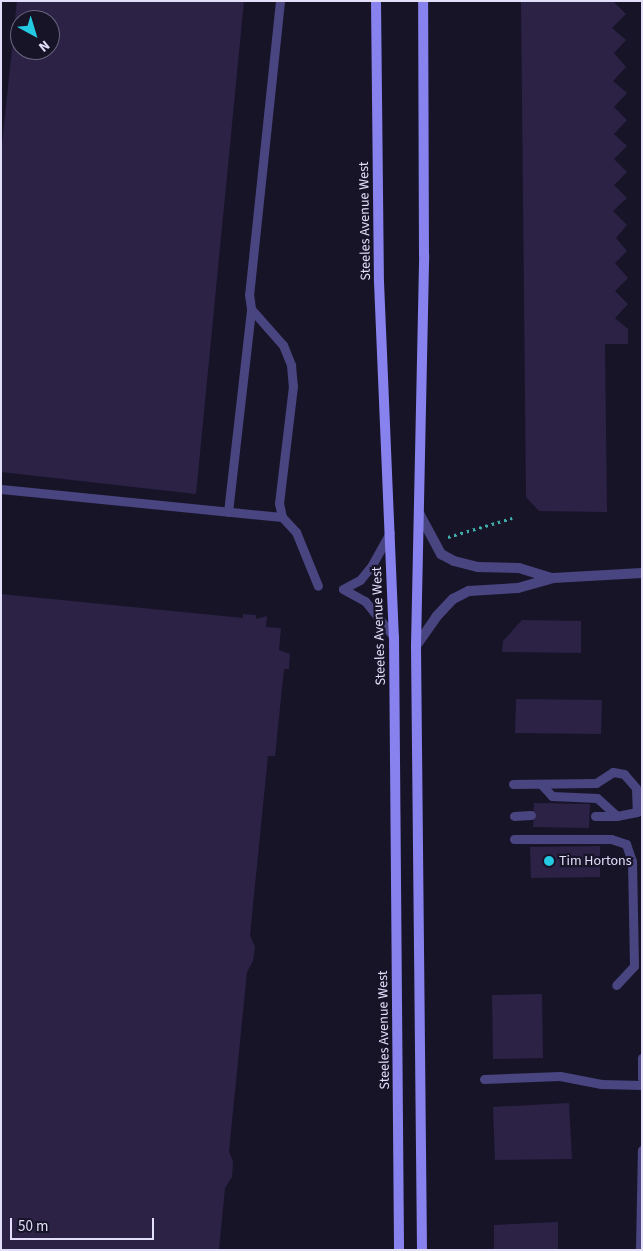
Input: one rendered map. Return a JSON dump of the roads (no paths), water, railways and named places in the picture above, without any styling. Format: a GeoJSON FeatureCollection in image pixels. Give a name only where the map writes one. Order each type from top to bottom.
{"type":"FeatureCollection","features":[{"type":"Feature","properties":{"kind":"main road","name":"Steeles Avenue West"},"geometry":{"type":"LineString","coordinates":[[376,1],[380,282],[394,637],[399,1250]]}},
{"type":"Feature","properties":{"kind":"main road"},"geometry":{"type":"LineString","coordinates":[[422,1250],[416,646],[424,255],[423,1]]}},
{"type":"Feature","properties":{"kind":"street"},"geometry":{"type":"LineString","coordinates":[[419,513],[432,541],[441,554],[454,562],[478,567],[518,568],[553,578]]}},
{"type":"Feature","properties":{"kind":"street"},"geometry":{"type":"LineString","coordinates":[[416,646],[453,599],[482,588],[518,588],[553,578],[642,573]]}},
{"type":"Feature","properties":{"kind":"lane"},"geometry":{"type":"LineString","coordinates":[[228,512],[251,309],[250,284],[280,1]]}},
{"type":"Feature","properties":{"kind":"lane"},"geometry":{"type":"LineString","coordinates":[[251,309],[283,345],[291,365],[293,386],[279,503],[282,518],[296,532],[318,586]]}},
{"type":"Feature","properties":{"kind":"lane"},"geometry":{"type":"LineString","coordinates":[[1,489],[282,518]]}},
{"type":"Feature","properties":{"kind":"lane"},"geometry":{"type":"LineString","coordinates":[[390,532],[372,565],[360,580],[343,589],[365,601],[394,637]]}},
{"type":"Feature","properties":{"kind":"lane"},"geometry":{"type":"LineString","coordinates":[[513,784],[596,783],[613,772],[624,774],[636,788],[637,812],[617,816],[595,816]]}},
{"type":"Feature","properties":{"kind":"lane"},"geometry":{"type":"LineString","coordinates":[[542,784],[552,796],[597,798],[617,816]]}},
{"type":"Feature","properties":{"kind":"lane"},"geometry":{"type":"LineString","coordinates":[[514,816],[531,815]]}},
{"type":"Feature","properties":{"kind":"lane"},"geometry":{"type":"LineString","coordinates":[[514,839],[611,839],[626,844],[632,861],[634,966],[616,985]]}},
{"type":"Feature","properties":{"kind":"lane"},"geometry":{"type":"LineString","coordinates":[[642,1058],[642,1078]]}},
{"type":"Feature","properties":{"kind":"lane"},"geometry":{"type":"LineString","coordinates":[[484,1079],[560,1076],[601,1084],[642,1085]]}},
{"type":"Feature","properties":{"kind":"lane"},"geometry":{"type":"LineString","coordinates":[[640,1250],[642,1150]]}},
{"type":"Feature","properties":{"kind":"place","name":"Tim Hortons"},"geometry":{"type":"Point","coordinates":[549,861]}}]}
